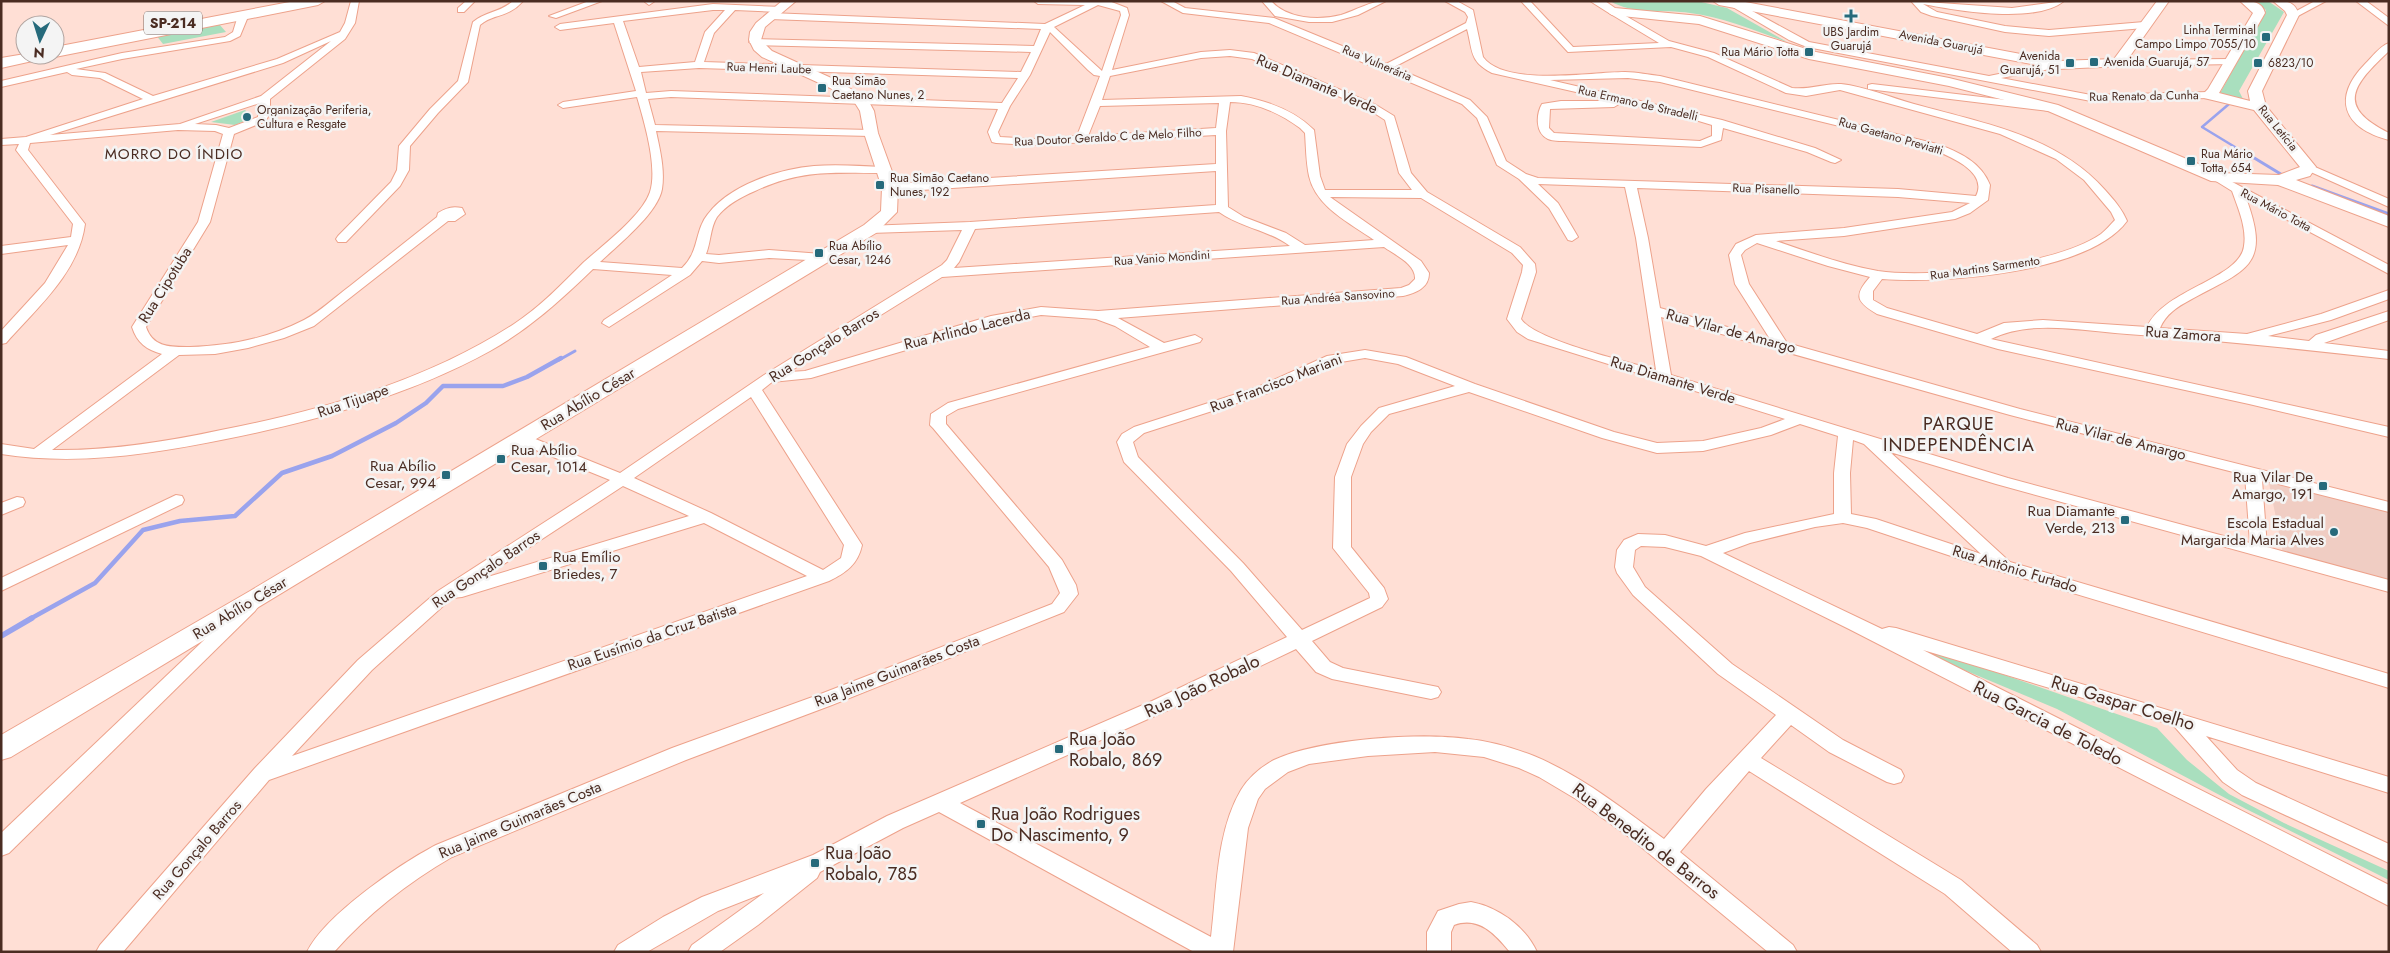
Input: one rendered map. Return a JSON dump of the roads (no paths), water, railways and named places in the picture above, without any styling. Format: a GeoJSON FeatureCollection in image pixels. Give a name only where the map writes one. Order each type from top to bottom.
{"type":"FeatureCollection","features":[{"type":"Feature","properties":{"kind":"main road","name":"SP-214"},"geometry":{"type":"LineString","coordinates":[[65,49],[291,1]]}},
{"type":"Feature","properties":{"kind":"main road","name":"SP-214"},"geometry":{"type":"LineString","coordinates":[[105,40],[217,20],[240,12],[318,1]]}},
{"type":"Feature","properties":{"kind":"main road"},"geometry":{"type":"LineString","coordinates":[[1,58],[15,55]]}},
{"type":"Feature","properties":{"kind":"main road"},"geometry":{"type":"LineString","coordinates":[[1,63],[15,60]]}},
{"type":"Feature","properties":{"kind":"street"},"geometry":{"type":"LineString","coordinates":[[178,126],[265,98],[330,49],[344,34],[350,23],[355,1]]}},
{"type":"Feature","properties":{"kind":"street"},"geometry":{"type":"LineString","coordinates":[[461,10],[471,1]]}},
{"type":"Feature","properties":{"kind":"street"},"geometry":{"type":"LineString","coordinates":[[342,239],[396,184],[403,170],[405,146],[434,111],[463,82],[476,24],[483,18],[506,12],[518,1]]}},
{"type":"Feature","properties":{"kind":"street"},"geometry":{"type":"LineString","coordinates":[[553,16],[598,1]]}},
{"type":"Feature","properties":{"kind":"street"},"geometry":{"type":"LineString","coordinates":[[790,1],[756,32],[754,42],[759,50],[795,69],[835,85],[861,100]]}},
{"type":"Feature","properties":{"kind":"street"},"geometry":{"type":"LineString","coordinates":[[1038,1],[1096,3],[1120,7],[1125,15],[1096,104],[1081,138]]}},
{"type":"Feature","properties":{"kind":"street","name":"Rua Vulnerária"},"geometry":{"type":"LineString","coordinates":[[1165,1],[1183,10],[1274,17],[1451,94],[1479,112],[1501,163],[1522,176],[1550,182]]}},
{"type":"Feature","properties":{"kind":"street"},"geometry":{"type":"LineString","coordinates":[[1266,1],[1274,17],[1308,20],[1334,20],[1355,15],[1382,1]]}},
{"type":"Feature","properties":{"kind":"street","name":"Rua Ermano de Stradelli"},"geometry":{"type":"LineString","coordinates":[[1449,1],[1468,10],[1472,17],[1470,24],[1475,37],[1476,56],[1480,63],[1495,71],[1718,122],[1811,150],[1835,160]]}},
{"type":"Feature","properties":{"kind":"street"},"geometry":{"type":"LineString","coordinates":[[1525,1],[1571,50],[1671,45]]}},
{"type":"Feature","properties":{"kind":"street","name":"Rua Martins Sarmento"},"geometry":{"type":"LineString","coordinates":[[1596,1],[1671,45],[1711,55],[1798,93],[1840,87],[2004,132],[2032,143],[2060,157],[2088,178],[2116,211],[2121,221],[2116,230],[2074,253],[2045,260],[2006,268],[1940,276],[1879,275]]}},
{"type":"Feature","properties":{"kind":"street","name":"Avenida Guarujá"},"geometry":{"type":"LineString","coordinates":[[1719,1],[1835,20],[2058,65],[2118,63]]}},
{"type":"Feature","properties":{"kind":"street"},"geometry":{"type":"LineString","coordinates":[[1787,1],[1835,20]]}},
{"type":"Feature","properties":{"kind":"street"},"geometry":{"type":"LineString","coordinates":[[1915,1],[1924,10],[1941,16],[2030,32],[2066,33],[2144,25]]}},
{"type":"Feature","properties":{"kind":"street"},"geometry":{"type":"LineString","coordinates":[[1919,1],[1991,10],[2025,10],[2060,1]]}},
{"type":"Feature","properties":{"kind":"street"},"geometry":{"type":"LineString","coordinates":[[2118,63],[2163,1]]}},
{"type":"Feature","properties":{"kind":"street","name":"Rua Renato da Cunha"},"geometry":{"type":"LineString","coordinates":[[2209,95],[2213,92],[2259,13],[2258,9],[2246,1]]}},
{"type":"Feature","properties":{"kind":"street"},"geometry":{"type":"LineString","coordinates":[[2286,7],[2307,7],[2322,1]]}},
{"type":"Feature","properties":{"kind":"street"},"geometry":{"type":"LineString","coordinates":[[2360,1],[2389,23]]}},
{"type":"Feature","properties":{"kind":"street"},"geometry":{"type":"LineString","coordinates":[[560,27],[713,6],[775,13],[1047,27],[1096,3]]}},
{"type":"Feature","properties":{"kind":"street"},"geometry":{"type":"LineString","coordinates":[[1734,4],[1792,38],[1807,44],[1972,77],[2000,88]]}},
{"type":"Feature","properties":{"kind":"street"},"geometry":{"type":"LineString","coordinates":[[699,65],[701,50],[707,35],[734,7]]}},
{"type":"Feature","properties":{"kind":"street"},"geometry":{"type":"LineString","coordinates":[[2286,7],[2307,7]]}},
{"type":"Feature","properties":{"kind":"street","name":"Rua Letícia"},"geometry":{"type":"LineString","coordinates":[[2216,178],[2280,180],[2304,173],[2308,167],[2259,107],[2255,91],[2286,7]]}},
{"type":"Feature","properties":{"kind":"street","name":"Rua Mário Totta"},"geometry":{"type":"LineString","coordinates":[[1612,11],[1700,20],[1814,56],[2000,88],[2085,120],[2216,178],[2389,270]]}},
{"type":"Feature","properties":{"kind":"street"},"geometry":{"type":"LineString","coordinates":[[1,84],[73,67],[227,39],[237,34],[243,19],[240,12]]}},
{"type":"Feature","properties":{"kind":"street"},"geometry":{"type":"LineString","coordinates":[[616,18],[642,95],[650,128],[871,133]]}},
{"type":"Feature","properties":{"kind":"street"},"geometry":{"type":"LineString","coordinates":[[1387,67],[1470,24]]}},
{"type":"Feature","properties":{"kind":"street"},"geometry":{"type":"LineString","coordinates":[[1047,27],[1064,38],[1097,73],[1106,74]]}},
{"type":"Feature","properties":{"kind":"street","name":"Rua Doutor Geraldo C de Melo Filho"},"geometry":{"type":"LineString","coordinates":[[1047,27],[1025,75],[1005,106],[993,132],[996,140],[1033,142],[1221,132]]}},
{"type":"Feature","properties":{"kind":"street"},"geometry":{"type":"LineString","coordinates":[[1,340],[60,271],[77,240],[79,224],[22,150],[23,144],[30,138],[280,61],[325,40],[344,34]]}},
{"type":"Feature","properties":{"kind":"street"},"geometry":{"type":"LineString","coordinates":[[1449,34],[1475,37]]}},
{"type":"Feature","properties":{"kind":"street"},"geometry":{"type":"LineString","coordinates":[[754,42],[1037,49]]}},
{"type":"Feature","properties":{"kind":"street"},"geometry":{"type":"LineString","coordinates":[[2389,46],[2351,85],[2348,98],[2351,110],[2362,122],[2389,137]]}},
{"type":"Feature","properties":{"kind":"street","name":"Rua Diamante Verde"},"geometry":{"type":"LineString","coordinates":[[1106,74],[1201,55],[1240,54],[1264,59],[1387,115],[1394,126],[1405,173],[1410,182],[1423,194],[1476,224],[1526,259],[1529,264],[1529,272],[1514,319],[1521,328],[1558,345],[1664,376],[2002,482],[2389,586]]}},
{"type":"Feature","properties":{"kind":"street"},"geometry":{"type":"LineString","coordinates":[[65,58],[73,67]]}},
{"type":"Feature","properties":{"kind":"street"},"geometry":{"type":"LineString","coordinates":[[2118,63],[2230,62]]}},
{"type":"Feature","properties":{"kind":"street","name":"Rua Henri Laube"},"geometry":{"type":"LineString","coordinates":[[633,70],[699,65],[1025,75]]}},
{"type":"Feature","properties":{"kind":"street"},"geometry":{"type":"LineString","coordinates":[[1840,87],[2000,88],[2058,65]]}},
{"type":"Feature","properties":{"kind":"street"},"geometry":{"type":"LineString","coordinates":[[54,71],[102,75],[152,100]]}},
{"type":"Feature","properties":{"kind":"street"},"geometry":{"type":"LineString","coordinates":[[1756,74],[1755,80],[1760,90],[1790,110]]}},
{"type":"Feature","properties":{"kind":"street","name":"Rua Gaetano Previatti"},"geometry":{"type":"LineString","coordinates":[[1530,78],[1644,76],[1933,146],[1966,161],[1979,174],[1986,187],[1982,200]]}},
{"type":"Feature","properties":{"kind":"street","name":"Rua Renato da Cunha"},"geometry":{"type":"LineString","coordinates":[[2000,88],[2094,98],[2209,95],[2259,107]]}},
{"type":"Feature","properties":{"kind":"street"},"geometry":{"type":"LineString","coordinates":[[563,105],[642,95],[709,95],[1005,106]]}},
{"type":"Feature","properties":{"kind":"street"},"geometry":{"type":"LineString","coordinates":[[1,142],[178,126],[216,128],[229,132],[262,119],[265,112],[265,98]]}},
{"type":"Feature","properties":{"kind":"street"},"geometry":{"type":"LineString","coordinates":[[1222,208],[1221,132],[1225,99]]}},
{"type":"Feature","properties":{"kind":"street","name":"Rua Andréa Sansovino"},"geometry":{"type":"LineString","coordinates":[[1096,104],[1225,99],[1258,102],[1306,127],[1310,136],[1311,162],[1316,185],[1332,205],[1416,264],[1422,273],[1422,280],[1414,288],[1391,293],[1098,315]]}},
{"type":"Feature","properties":{"kind":"street","name":"Rua Abílio César"},"geometry":{"type":"LineString","coordinates":[[1,749],[259,597],[870,229],[889,212],[887,179],[871,133],[867,111],[861,100]]}},
{"type":"Feature","properties":{"kind":"street"},"geometry":{"type":"LineString","coordinates":[[1644,105],[1561,104],[1546,106],[1543,111],[1544,130],[1551,136],[1564,138],[1701,144],[1716,138],[1718,122]]}},
{"type":"Feature","properties":{"kind":"street","name":"Rua Tijuape"},"geometry":{"type":"LineString","coordinates":[[1,449],[38,454],[93,454],[178,444],[290,420],[379,393],[460,358],[519,327],[589,265],[646,207],[656,191],[658,176],[650,128]]}},
{"type":"Feature","properties":{"kind":"street","name":"Rua Cipotuba"},"geometry":{"type":"LineString","coordinates":[[229,132],[204,222],[139,327],[140,336],[154,348],[174,352],[219,349],[249,344],[273,337],[311,322],[445,218]]}},
{"type":"Feature","properties":{"kind":"street"},"geometry":{"type":"LineString","coordinates":[[609,323],[685,272],[703,251],[709,221],[717,209],[756,186],[812,170],[887,179],[1221,167]]}},
{"type":"Feature","properties":{"kind":"street"},"geometry":{"type":"LineString","coordinates":[[2308,167],[2389,204]]}},
{"type":"Feature","properties":{"kind":"street"},"geometry":{"type":"LineString","coordinates":[[1522,176],[1554,206],[1572,237]]}},
{"type":"Feature","properties":{"kind":"street"},"geometry":{"type":"LineString","coordinates":[[2280,180],[2389,222]]}},
{"type":"Feature","properties":{"kind":"street","name":"Rua Pisanello"},"geometry":{"type":"LineString","coordinates":[[1550,182],[1898,193],[1982,200]]}},
{"type":"Feature","properties":{"kind":"street"},"geometry":{"type":"LineString","coordinates":[[1630,184],[1642,238],[1664,376]]}},
{"type":"Feature","properties":{"kind":"street"},"geometry":{"type":"LineString","coordinates":[[2152,332],[2155,322],[2164,308],[2232,271],[2248,259],[2252,244],[2249,218],[2237,189]]}},
{"type":"Feature","properties":{"kind":"street"},"geometry":{"type":"LineString","coordinates":[[1321,193],[1423,194]]}},
{"type":"Feature","properties":{"kind":"street"},"geometry":{"type":"LineString","coordinates":[[1781,345],[1742,284],[1735,255],[1746,243],[1756,239],[1908,224],[1955,215],[1971,209],[1982,200]]}},
{"type":"Feature","properties":{"kind":"street"},"geometry":{"type":"LineString","coordinates":[[870,229],[970,226],[1222,208],[1235,216],[1283,234],[1301,248]]}},
{"type":"Feature","properties":{"kind":"street","name":"Rua Gonçalo Barros"},"geometry":{"type":"LineString","coordinates":[[108,952],[262,774],[365,665],[444,595],[622,479],[770,378],[938,274],[953,262],[970,226]]}},
{"type":"Feature","properties":{"kind":"street"},"geometry":{"type":"LineString","coordinates":[[1756,239],[1879,275],[1866,291],[1865,297],[1872,306],[1979,339],[2389,432]]}},
{"type":"Feature","properties":{"kind":"street"},"geometry":{"type":"LineString","coordinates":[[1,250],[77,240]]}},
{"type":"Feature","properties":{"kind":"street","name":"Rua Vanio Mondini"},"geometry":{"type":"LineString","coordinates":[[938,274],[1386,243]]}},
{"type":"Feature","properties":{"kind":"street"},"geometry":{"type":"LineString","coordinates":[[699,257],[719,259],[769,254],[822,258]]}},
{"type":"Feature","properties":{"kind":"street"},"geometry":{"type":"LineString","coordinates":[[589,265],[685,272]]}},
{"type":"Feature","properties":{"kind":"street"},"geometry":{"type":"LineString","coordinates":[[2246,338],[2326,317],[2389,294]]}},
{"type":"Feature","properties":{"kind":"street","name":"Rua Arlindo Lacerda"},"geometry":{"type":"LineString","coordinates":[[770,378],[806,375],[890,349],[1018,314],[1051,310],[1098,315],[1120,323],[1160,347]]}},
{"type":"Feature","properties":{"kind":"street","name":"Rua Vilar de Amargo"},"geometry":{"type":"LineString","coordinates":[[1653,310],[2015,412],[2389,507]]}},
{"type":"Feature","properties":{"kind":"street"},"geometry":{"type":"LineString","coordinates":[[2312,346],[2321,338],[2389,315]]}},
{"type":"Feature","properties":{"kind":"street","name":"Rua Zamora"},"geometry":{"type":"LineString","coordinates":[[1979,339],[2004,327],[2022,324],[2246,338],[2389,354]]}},
{"type":"Feature","properties":{"kind":"street"},"geometry":{"type":"LineString","coordinates":[[1160,347],[1195,338]]}},
{"type":"Feature","properties":{"kind":"street","name":"Rua Jaime Guimarães Costa"},"geometry":{"type":"LineString","coordinates":[[319,952],[344,924],[378,896],[428,859],[444,851],[678,754],[826,700],[1058,608],[1069,594],[1067,585],[1056,564],[938,425],[937,419],[939,414],[953,406],[1160,347]]}},
{"type":"Feature","properties":{"kind":"street"},"geometry":{"type":"LineString","coordinates":[[38,454],[174,352]]}},
{"type":"Feature","properties":{"kind":"street","name":"Rua Francisco Mariani"},"geometry":{"type":"LineString","coordinates":[[1431,692],[1331,671],[1323,667],[1236,567],[1130,459],[1125,442],[1128,436],[1139,430],[1263,390],[1332,359],[1352,355],[1378,355],[1395,358],[1470,388],[1648,447],[1665,449],[1704,446],[1766,432],[1799,419]]}},
{"type":"Feature","properties":{"kind":"street","name":"Rua João Robalo"},"geometry":{"type":"LineString","coordinates":[[626,952],[671,924],[710,904],[821,862],[895,822],[1300,641],[1376,602],[1380,596],[1376,589],[1342,548],[1343,477],[1348,460],[1366,429],[1384,411],[1470,388]]}},
{"type":"Feature","properties":{"kind":"street","name":"Rua Eusímio da Cruz Batista"},"geometry":{"type":"LineString","coordinates":[[262,774],[823,577],[840,569],[849,561],[853,545],[754,389]]}},
{"type":"Feature","properties":{"kind":"street"},"geometry":{"type":"LineString","coordinates":[[1843,518],[1842,473],[1846,434]]}},
{"type":"Feature","properties":{"kind":"street"},"geometry":{"type":"LineString","coordinates":[[522,439],[622,479],[705,517],[823,577]]}},
{"type":"Feature","properties":{"kind":"street"},"geometry":{"type":"LineString","coordinates":[[1869,441],[2005,566]]}},
{"type":"Feature","properties":{"kind":"street"},"geometry":{"type":"LineString","coordinates":[[2254,474],[2258,550]]}},
{"type":"Feature","properties":{"kind":"street"},"geometry":{"type":"LineString","coordinates":[[1,585],[176,500]]}},
{"type":"Feature","properties":{"kind":"street"},"geometry":{"type":"LineString","coordinates":[[1,510],[17,502]]}},
{"type":"Feature","properties":{"kind":"street"},"geometry":{"type":"LineString","coordinates":[[444,595],[499,581],[705,517]]}},
{"type":"Feature","properties":{"kind":"street","name":"Rua Antônio Furtado"},"geometry":{"type":"LineString","coordinates":[[1707,552],[1779,530],[1843,518],[1870,523],[2005,566],[2389,681]]}},
{"type":"Feature","properties":{"kind":"street"},"geometry":{"type":"LineString","coordinates":[[1707,552],[1665,541],[1638,540],[1630,544],[1626,550],[1624,566],[1626,573],[1639,591],[1725,669],[1836,746],[1894,776]]}},
{"type":"Feature","properties":{"kind":"street","name":"Rua Garcia de Toledo"},"geometry":{"type":"LineString","coordinates":[[1707,552],[1856,624],[2389,896]]}},
{"type":"Feature","properties":{"kind":"street"},"geometry":{"type":"LineString","coordinates":[[1,847],[259,597]]}},
{"type":"Feature","properties":{"kind":"street","name":"Rua Gaspar Coelho"},"geometry":{"type":"LineString","coordinates":[[1856,624],[2180,720],[2389,785]]}},
{"type":"Feature","properties":{"kind":"street"},"geometry":{"type":"LineString","coordinates":[[1666,852],[1789,714]]}},
{"type":"Feature","properties":{"kind":"street"},"geometry":{"type":"LineString","coordinates":[[2180,720],[2230,776],[2248,788],[2389,854]]}},
{"type":"Feature","properties":{"kind":"street","name":"Rua Benedito de Barros"},"geometry":{"type":"LineString","coordinates":[[1221,952],[1237,832],[1250,795],[1275,769],[1307,756],[1334,751],[1421,745],[1450,745],[1485,749],[1535,765],[1584,791],[1666,852],[1784,952]]}},
{"type":"Feature","properties":{"kind":"street"},"geometry":{"type":"LineString","coordinates":[[1747,759],[1953,887],[2030,952]]}},
{"type":"Feature","properties":{"kind":"street"},"geometry":{"type":"LineString","coordinates":[[941,803],[1216,952]]}},
{"type":"Feature","properties":{"kind":"street","name":"Rua João Robalo"},"geometry":{"type":"LineString","coordinates":[[700,952],[750,918],[821,862]]}},
{"type":"Feature","properties":{"kind":"street"},"geometry":{"type":"LineString","coordinates":[[1439,952],[1439,932],[1446,918],[1469,911],[1494,918],[1526,952]]}},
{"type":"Feature","properties":{"kind":"waterway"},"geometry":{"type":"LineString","coordinates":[[2229,104],[2202,127],[2253,158]]}},
{"type":"Feature","properties":{"kind":"waterway"},"geometry":{"type":"LineString","coordinates":[[2251,156],[2284,176]]}},
{"type":"Feature","properties":{"kind":"waterway"},"geometry":{"type":"LineString","coordinates":[[2312,186],[2389,214]]}},
{"type":"Feature","properties":{"kind":"waterway"},"geometry":{"type":"LineString","coordinates":[[559,360],[575,351]]}},
{"type":"Feature","properties":{"kind":"waterway"},"geometry":{"type":"LineString","coordinates":[[30,619],[95,583],[143,530],[180,521],[235,516],[282,473],[332,456],[396,423],[426,403],[443,386],[503,386],[527,377],[561,358]]}},
{"type":"Feature","properties":{"kind":"waterway"},"geometry":{"type":"LineString","coordinates":[[1,636],[32,618]]}},
{"type":"Feature","properties":{"kind":"place","name":"UBS Jardim Guarujá"},"geometry":{"type":"Point","coordinates":[1851,16]}},
{"type":"Feature","properties":{"kind":"place","name":"Linha Terminal Campo Limpo 7055/10"},"geometry":{"type":"Point","coordinates":[2266,37]}},
{"type":"Feature","properties":{"kind":"place","name":"Rua Mário Totta"},"geometry":{"type":"Point","coordinates":[1809,52]}},
{"type":"Feature","properties":{"kind":"place","name":"Avenida Guarujá, 57"},"geometry":{"type":"Point","coordinates":[2094,62]}},
{"type":"Feature","properties":{"kind":"place","name":"Avenida Guarujá, 51"},"geometry":{"type":"Point","coordinates":[2070,63]}},
{"type":"Feature","properties":{"kind":"place","name":"6823/10"},"geometry":{"type":"Point","coordinates":[2258,63]}},
{"type":"Feature","properties":{"kind":"place","name":"Rua Simão Caetano Nunes, 2"},"geometry":{"type":"Point","coordinates":[822,88]}},
{"type":"Feature","properties":{"kind":"place","name":"Organização Periferia, Cultura e Resgate"},"geometry":{"type":"Point","coordinates":[247,117]}},
{"type":"Feature","properties":{"kind":"place","name":"Rua Mário Totta, 654"},"geometry":{"type":"Point","coordinates":[2191,161]}},
{"type":"Feature","properties":{"kind":"place","name":"Rua Simão Caetano Nunes, 192"},"geometry":{"type":"Point","coordinates":[880,185]}},
{"type":"Feature","properties":{"kind":"place","name":"Rua Abílio Cesar, 1246"},"geometry":{"type":"Point","coordinates":[819,253]}},
{"type":"Feature","properties":{"kind":"place","name":"Rua Abílio Cesar, 1014"},"geometry":{"type":"Point","coordinates":[501,459]}},
{"type":"Feature","properties":{"kind":"place","name":"Rua Abílio Cesar, 994"},"geometry":{"type":"Point","coordinates":[446,475]}},
{"type":"Feature","properties":{"kind":"place","name":"Rua Vilar De Amargo, 191"},"geometry":{"type":"Point","coordinates":[2323,486]}},
{"type":"Feature","properties":{"kind":"place","name":"Rua Diamante Verde, 213"},"geometry":{"type":"Point","coordinates":[2125,520]}},
{"type":"Feature","properties":{"kind":"place","name":"Escola Estadual Margarida Maria Alves"},"geometry":{"type":"Point","coordinates":[2334,532]}},
{"type":"Feature","properties":{"kind":"place","name":"Rua Emílio Briedes, 7"},"geometry":{"type":"Point","coordinates":[543,566]}},
{"type":"Feature","properties":{"kind":"place","name":"Rua João Robalo, 869"},"geometry":{"type":"Point","coordinates":[1059,749]}},
{"type":"Feature","properties":{"kind":"place","name":"Rua João Rodrigues Do Nascimento, 9"},"geometry":{"type":"Point","coordinates":[981,824]}},
{"type":"Feature","properties":{"kind":"place","name":"Rua João Robalo, 785"},"geometry":{"type":"Point","coordinates":[815,863]}},
{"type":"Feature","properties":{"kind":"district","name":"MORRO DO ÍNDIO"},"geometry":{"type":"Point","coordinates":[174,154]}},
{"type":"Feature","properties":{"kind":"district","name":"PARQUE INDEPENDÊNCIA"},"geometry":{"type":"Point","coordinates":[1959,434]}}]}
